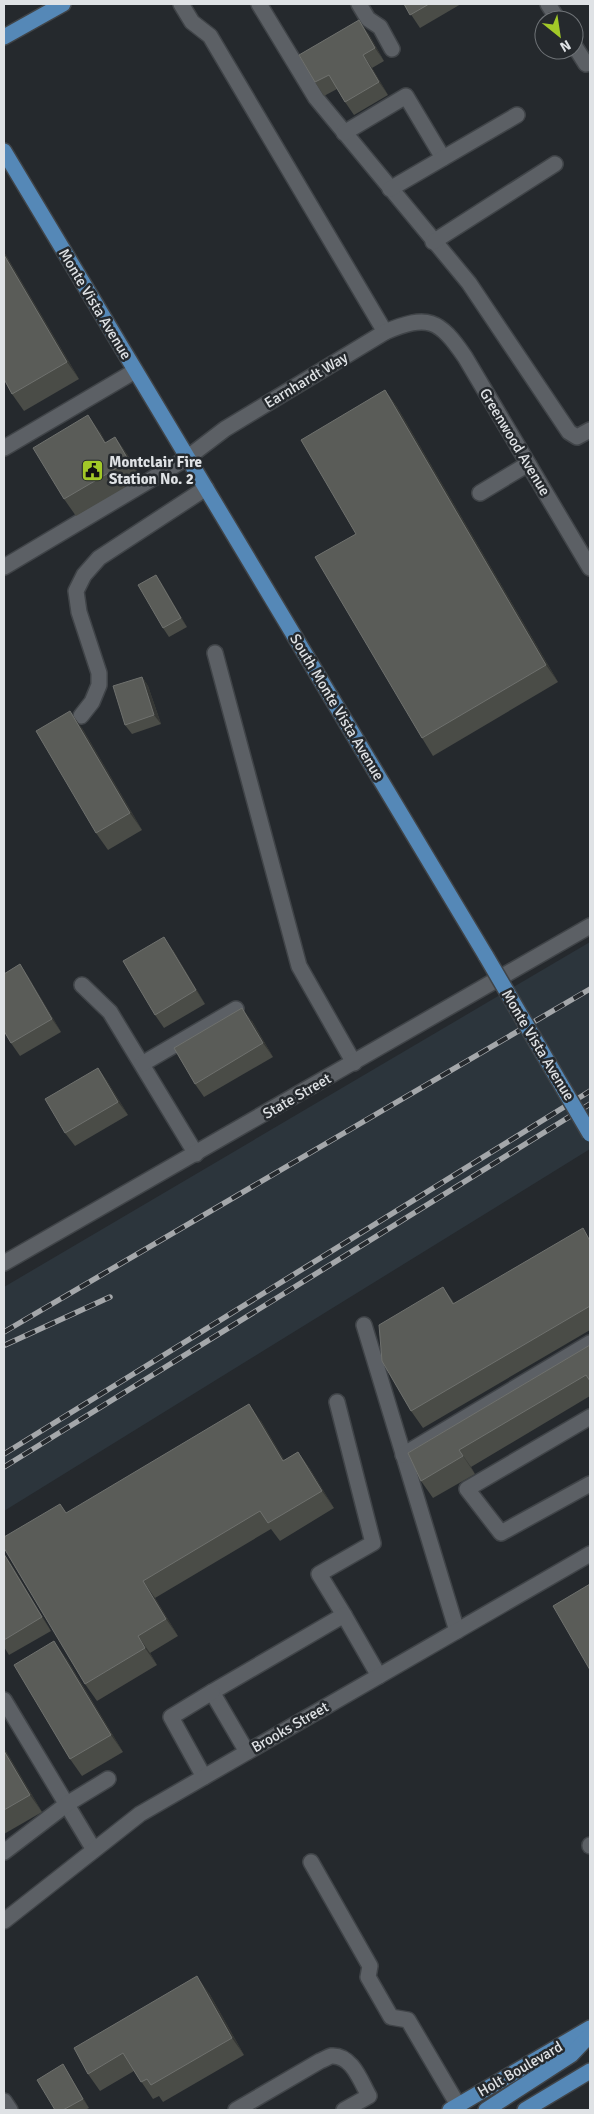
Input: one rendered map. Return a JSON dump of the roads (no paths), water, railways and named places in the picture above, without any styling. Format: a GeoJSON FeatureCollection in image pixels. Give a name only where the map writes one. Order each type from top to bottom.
{"type":"FeatureCollection","features":[{"type":"Feature","properties":{"kind":"main road"},"geometry":{"type":"LineString","coordinates":[[4,37],[63,4]]}},
{"type":"Feature","properties":{"kind":"main road","name":"Monte Vista Avenue"},"geometry":{"type":"LineString","coordinates":[[4,150],[187,458]]}},
{"type":"Feature","properties":{"kind":"main road","name":"South Monte Vista Avenue"},"geometry":{"type":"LineString","coordinates":[[187,458],[486,956]]}},
{"type":"Feature","properties":{"kind":"main road","name":"Monte Vista Avenue"},"geometry":{"type":"LineString","coordinates":[[486,956],[590,1134]]}},
{"type":"Feature","properties":{"kind":"main road","name":"Holt Boulevard"},"geometry":{"type":"LineString","coordinates":[[454,2108],[590,2028]]}},
{"type":"Feature","properties":{"kind":"main road"},"geometry":{"type":"LineString","coordinates":[[486,2110],[570,2055],[590,2035]]}},
{"type":"Feature","properties":{"kind":"main road"},"geometry":{"type":"LineString","coordinates":[[525,2110],[590,2071]]}},
{"type":"Feature","properties":{"kind":"street"},"geometry":{"type":"LineString","coordinates":[[181,4],[192,22],[210,36],[385,332]]}},
{"type":"Feature","properties":{"kind":"street"},"geometry":{"type":"LineString","coordinates":[[259,4],[316,98],[433,242],[469,283],[569,432],[577,436],[590,430]]}},
{"type":"Feature","properties":{"kind":"street"},"geometry":{"type":"LineString","coordinates":[[359,4],[368,19],[380,27],[392,49]]}},
{"type":"Feature","properties":{"kind":"street"},"geometry":{"type":"LineString","coordinates":[[344,133],[406,96],[443,158]]}},
{"type":"Feature","properties":{"kind":"street"},"geometry":{"type":"LineString","coordinates":[[390,189],[517,115]]}},
{"type":"Feature","properties":{"kind":"street"},"geometry":{"type":"LineString","coordinates":[[433,242],[555,164]]}},
{"type":"Feature","properties":{"kind":"street","name":"Earnhardt Way"},"geometry":{"type":"LineString","coordinates":[[4,567],[187,458],[225,429],[385,332],[408,322],[432,322]]}},
{"type":"Feature","properties":{"kind":"street","name":"Greenwood Avenue"},"geometry":{"type":"LineString","coordinates":[[432,322],[450,335],[465,356],[590,568]]}},
{"type":"Feature","properties":{"kind":"street"},"geometry":{"type":"LineString","coordinates":[[4,448],[135,371]]}},
{"type":"Feature","properties":{"kind":"street"},"geometry":{"type":"LineString","coordinates":[[480,493],[528,464]]}},
{"type":"Feature","properties":{"kind":"street"},"geometry":{"type":"LineString","coordinates":[[81,716],[92,702],[98,685],[99,673],[79,612],[76,591],[84,575],[99,558],[206,488]]}},
{"type":"Feature","properties":{"kind":"street"},"geometry":{"type":"LineString","coordinates":[[215,654],[299,966],[354,1063]]}},
{"type":"Feature","properties":{"kind":"street","name":"State Street"},"geometry":{"type":"LineString","coordinates":[[5,1260],[196,1154],[590,926]]}},
{"type":"Feature","properties":{"kind":"street"},"geometry":{"type":"LineString","coordinates":[[82,985],[110,1012],[196,1154]]}},
{"type":"Feature","properties":{"kind":"street"},"geometry":{"type":"LineString","coordinates":[[142,1064],[236,1009]]}},
{"type":"Feature","properties":{"kind":"street"},"geometry":{"type":"LineString","coordinates":[[364,1325],[457,1631]]}},
{"type":"Feature","properties":{"kind":"street"},"geometry":{"type":"LineString","coordinates":[[404,1455],[590,1343]]}},
{"type":"Feature","properties":{"kind":"street"},"geometry":{"type":"LineString","coordinates":[[337,1402],[373,1544],[319,1574],[379,1676]]}},
{"type":"Feature","properties":{"kind":"street"},"geometry":{"type":"LineString","coordinates":[[590,1417],[467,1489],[501,1533],[590,1484]]}},
{"type":"Feature","properties":{"kind":"street","name":"Brooks Street"},"geometry":{"type":"LineString","coordinates":[[4,1921],[140,1814],[590,1554]]}},
{"type":"Feature","properties":{"kind":"street"},"geometry":{"type":"LineString","coordinates":[[204,1777],[171,1717],[344,1615]]}},
{"type":"Feature","properties":{"kind":"street"},"geometry":{"type":"LineString","coordinates":[[212,1692],[246,1752]]}},
{"type":"Feature","properties":{"kind":"street"},"geometry":{"type":"LineString","coordinates":[[4,1700],[94,1850]]}},
{"type":"Feature","properties":{"kind":"street"},"geometry":{"type":"LineString","coordinates":[[4,1852],[67,1804],[108,1779]]}},
{"type":"Feature","properties":{"kind":"street"},"geometry":{"type":"LineString","coordinates":[[311,1862],[370,1966],[368,1977],[391,2017],[408,2020],[454,2108]]}},
{"type":"Feature","properties":{"kind":"street"},"geometry":{"type":"LineString","coordinates":[[236,2110],[320,2061],[332,2056],[352,2064],[369,2096],[344,2110]]}},
{"type":"Feature","properties":{"kind":"street"},"geometry":{"type":"LineString","coordinates":[[4,2101],[10,2110]]}},
{"type":"Feature","properties":{"kind":"railway"},"geometry":{"type":"LineString","coordinates":[[4,1332],[590,989]]}},
{"type":"Feature","properties":{"kind":"railway"},"geometry":{"type":"LineString","coordinates":[[4,1454],[590,1091]]}},
{"type":"Feature","properties":{"kind":"railway"},"geometry":{"type":"LineString","coordinates":[[4,1467],[590,1104]]}},
{"type":"Feature","properties":{"kind":"railway"},"geometry":{"type":"LineString","coordinates":[[5,1345],[110,1297]]}},
{"type":"Feature","properties":{"kind":"place","name":"Montclair Fire Station No. 2"},"geometry":{"type":"Point","coordinates":[93,471]}}]}
